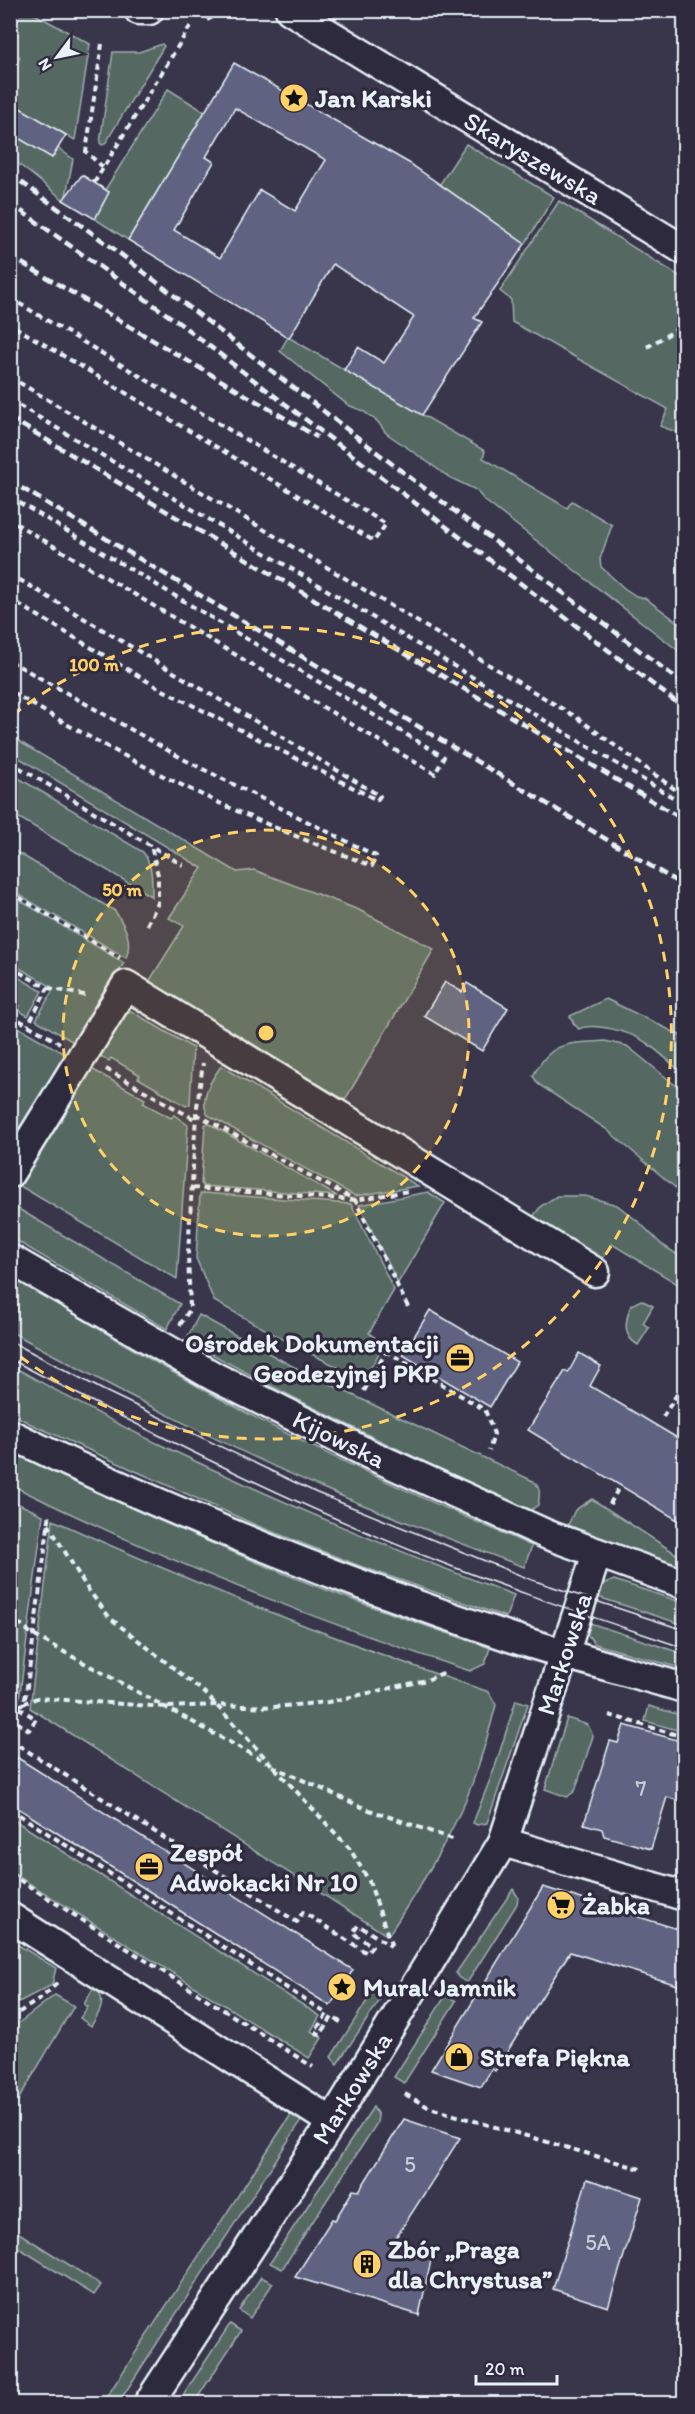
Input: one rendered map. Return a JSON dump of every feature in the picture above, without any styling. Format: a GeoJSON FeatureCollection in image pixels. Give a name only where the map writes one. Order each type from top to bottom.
{"type":"FeatureCollection","features":[{"type":"Feature","properties":{"kind":"street"},"geometry":{"type":"LineString","coordinates":[[139,10],[149,10]]}},
{"type":"Feature","properties":{"kind":"street","name":"Skaryszewska"},"geometry":{"type":"LineString","coordinates":[[290,10],[684,249]]}},
{"type":"Feature","properties":{"kind":"street"},"geometry":{"type":"LineString","coordinates":[[10,1173],[126,985],[595,1272]]}},
{"type":"Feature","properties":{"kind":"street","name":"Kijowska"},"geometry":{"type":"LineString","coordinates":[[10,1259],[167,1350],[273,1407],[369,1454],[528,1526],[684,1584]]}},
{"type":"Feature","properties":{"kind":"street"},"geometry":{"type":"LineString","coordinates":[[10,1434],[177,1512],[288,1557],[402,1599],[565,1653],[684,1688]]}},
{"type":"Feature","properties":{"kind":"street","name":"Markowska"},"geometry":{"type":"LineString","coordinates":[[148,2403],[332,2122],[503,1842],[597,1553]]}},
{"type":"Feature","properties":{"kind":"street"},"geometry":{"type":"LineString","coordinates":[[503,1842],[684,1896]]}},
{"type":"Feature","properties":{"kind":"street"},"geometry":{"type":"LineString","coordinates":[[10,1917],[332,2122]]}},
{"type":"Feature","properties":{"kind":"path"},"geometry":{"type":"LineString","coordinates":[[207,20],[227,10]]}},
{"type":"Feature","properties":{"kind":"path"},"geometry":{"type":"LineString","coordinates":[[94,183],[191,26]]}},
{"type":"Feature","properties":{"kind":"path"},"geometry":{"type":"LineString","coordinates":[[102,44],[86,152],[103,167]]}},
{"type":"Feature","properties":{"kind":"path"},"geometry":{"type":"LineString","coordinates":[[10,298],[386,524],[374,542],[10,324]]}},
{"type":"Feature","properties":{"kind":"path"},"geometry":{"type":"LineString","coordinates":[[647,347],[684,325]]}},
{"type":"Feature","properties":{"kind":"path"},"geometry":{"type":"LineString","coordinates":[[10,377],[576,717],[684,796]]}},
{"type":"Feature","properties":{"kind":"path"},"geometry":{"type":"LineString","coordinates":[[10,400],[684,804]]}},
{"type":"Feature","properties":{"kind":"path"},"geometry":{"type":"LineString","coordinates":[[10,497],[444,757],[435,774],[10,520]]}},
{"type":"Feature","properties":{"kind":"path"},"geometry":{"type":"LineString","coordinates":[[10,574],[380,796],[377,800],[157,687],[10,599]]}},
{"type":"Feature","properties":{"kind":"path"},"geometry":{"type":"LineString","coordinates":[[10,661],[185,760],[376,856],[372,866],[272,826],[177,781],[109,748],[10,691]]}},
{"type":"Feature","properties":{"kind":"path"},"geometry":{"type":"LineString","coordinates":[[10,762],[183,866]]}},
{"type":"Feature","properties":{"kind":"path"},"geometry":{"type":"LineString","coordinates":[[147,925],[158,903],[158,875],[151,846]]}},
{"type":"Feature","properties":{"kind":"path"},"geometry":{"type":"LineString","coordinates":[[10,892],[127,962]]}},
{"type":"Feature","properties":{"kind":"path"},"geometry":{"type":"LineString","coordinates":[[10,968],[48,988],[116,1000]]}},
{"type":"Feature","properties":{"kind":"path"},"geometry":{"type":"LineString","coordinates":[[28,1025],[48,988]]}},
{"type":"Feature","properties":{"kind":"path"},"geometry":{"type":"LineString","coordinates":[[10,1015],[62,1044]]}},
{"type":"Feature","properties":{"kind":"path"},"geometry":{"type":"LineString","coordinates":[[167,1350],[190,1309],[188,1254],[196,1114],[201,1066],[216,1040]]}},
{"type":"Feature","properties":{"kind":"path"},"geometry":{"type":"LineString","coordinates":[[103,1067],[196,1120]]}},
{"type":"Feature","properties":{"kind":"path"},"geometry":{"type":"LineString","coordinates":[[196,1114],[355,1200],[410,1311]]}},
{"type":"Feature","properties":{"kind":"path"},"geometry":{"type":"LineString","coordinates":[[192,1188],[355,1200],[413,1191]]}},
{"type":"Feature","properties":{"kind":"path"},"geometry":{"type":"LineString","coordinates":[[364,1391],[393,1339]]}},
{"type":"Feature","properties":{"kind":"path"},"geometry":{"type":"LineString","coordinates":[[386,1351],[485,1410],[494,1434],[489,1451]]}},
{"type":"Feature","properties":{"kind":"path"},"geometry":{"type":"LineString","coordinates":[[663,1417],[682,1386]]}},
{"type":"Feature","properties":{"kind":"path"},"geometry":{"type":"LineString","coordinates":[[610,1504],[619,1487]]}},
{"type":"Feature","properties":{"kind":"path"},"geometry":{"type":"LineString","coordinates":[[20,1705],[33,1635],[50,1512]]}},
{"type":"Feature","properties":{"kind":"path"},"geometry":{"type":"LineString","coordinates":[[10,1740],[297,1922],[303,1912],[368,1953],[372,1946],[353,1933],[358,1925],[392,1947],[369,1881],[350,1849],[269,1764],[206,1693],[110,1618],[87,1588],[48,1524]]}},
{"type":"Feature","properties":{"kind":"path"},"geometry":{"type":"LineString","coordinates":[[10,1616],[33,1635],[269,1764],[364,1808],[455,1840]]}},
{"type":"Feature","properties":{"kind":"path"},"geometry":{"type":"LineString","coordinates":[[20,1705],[37,1698],[166,1707],[216,1705],[274,1707],[328,1702],[427,1680],[447,1671]]}},
{"type":"Feature","properties":{"kind":"path"},"geometry":{"type":"LineString","coordinates":[[10,1701],[20,1705],[36,1719],[29,1730],[11,1718]]}},
{"type":"Feature","properties":{"kind":"path"},"geometry":{"type":"LineString","coordinates":[[609,1715],[684,1737]]}},
{"type":"Feature","properties":{"kind":"path"},"geometry":{"type":"LineString","coordinates":[[10,1809],[327,2014],[315,2031],[320,2035],[332,2017],[342,2023]]}},
{"type":"Feature","properties":{"kind":"path"},"geometry":{"type":"LineString","coordinates":[[10,1874],[313,2067]]}},
{"type":"Feature","properties":{"kind":"path"},"geometry":{"type":"LineString","coordinates":[[10,2018],[40,1999],[62,1979],[76,1958]]}},
{"type":"Feature","properties":{"kind":"path"},"geometry":{"type":"LineString","coordinates":[[405,2094],[430,2108],[644,2170]]}},
{"type":"Feature","properties":{"kind":"green space"},"geometry":{"type":"Polygon","coordinates":[[[11,11],[29,11],[90,44],[75,140],[30,114],[17,136],[52,158],[58,148],[73,159],[64,200],[11,158],[11,73],[20,57],[11,51],[11,11]]]}},
{"type":"Feature","properties":{"kind":"green space"},"geometry":{"type":"Polygon","coordinates":[[[162,44],[164,46],[105,144],[102,145],[100,143],[113,52],[139,52],[162,44]]]}},
{"type":"Feature","properties":{"kind":"green space"},"geometry":{"type":"Polygon","coordinates":[[[168,89],[205,112],[128,240],[95,219],[109,192],[105,190],[168,89]]]}},
{"type":"Feature","properties":{"kind":"green space"},"geometry":{"type":"Polygon","coordinates":[[[466,144],[554,197],[525,244],[440,184],[466,144]]]}},
{"type":"Feature","properties":{"kind":"green space"},"geometry":{"type":"Polygon","coordinates":[[[559,201],[684,279],[684,435],[660,426],[668,409],[512,322],[511,300],[500,291],[559,201]]]}},
{"type":"Feature","properties":{"kind":"green space"},"geometry":{"type":"Polygon","coordinates":[[[288,337],[485,451],[483,458],[567,508],[572,501],[612,525],[600,559],[601,567],[624,588],[636,596],[645,598],[684,627],[684,655],[484,500],[476,490],[449,477],[386,433],[378,422],[363,411],[348,405],[280,351],[288,337]]]}},
{"type":"Feature","properties":{"kind":"green space"},"geometry":{"type":"Polygon","coordinates":[[[10,736],[237,872],[254,870],[359,910],[434,949],[345,1100],[153,987],[150,980],[184,926],[169,918],[202,868],[11,753],[10,736]]]}},
{"type":"Feature","properties":{"kind":"green space"},"geometry":{"type":"Polygon","coordinates":[[[10,773],[143,852],[150,868],[152,897],[11,813],[10,773]]]}},
{"type":"Feature","properties":{"kind":"green space"},"geometry":{"type":"Polygon","coordinates":[[[10,848],[115,911],[125,928],[128,939],[126,958],[11,890],[10,848]]]}},
{"type":"Feature","properties":{"kind":"green space"},"geometry":{"type":"Polygon","coordinates":[[[11,895],[124,963],[75,1043],[36,1020],[54,988],[11,963],[11,895]]]}},
{"type":"Feature","properties":{"kind":"green space"},"geometry":{"type":"Polygon","coordinates":[[[11,973],[42,991],[28,1016],[18,1010],[20,1006],[11,1001],[11,973]]]}},
{"type":"Feature","properties":{"kind":"green space"},"geometry":{"type":"Polygon","coordinates":[[[606,999],[684,1037],[684,1075],[639,1038],[603,1027],[579,1029],[574,1024],[570,1016],[606,999]]]}},
{"type":"Feature","properties":{"kind":"green space"},"geometry":{"type":"Polygon","coordinates":[[[131,1011],[193,1048],[190,1104],[186,1106],[138,1078],[140,1075],[111,1058],[109,1061],[97,1054],[122,1016],[131,1011]]]}},
{"type":"Feature","properties":{"kind":"green space"},"geometry":{"type":"Polygon","coordinates":[[[11,1023],[67,1055],[11,1150],[11,1023]]]}},
{"type":"Feature","properties":{"kind":"green space"},"geometry":{"type":"Polygon","coordinates":[[[605,1041],[627,1046],[684,1092],[684,1195],[606,1129],[538,1084],[533,1076],[547,1055],[555,1049],[571,1044],[605,1041]]]}},
{"type":"Feature","properties":{"kind":"green space"},"geometry":{"type":"Polygon","coordinates":[[[221,1066],[418,1186],[355,1196],[208,1115],[205,1109],[205,1096],[221,1066]]]}},
{"type":"Feature","properties":{"kind":"green space"},"geometry":{"type":"Polygon","coordinates":[[[88,1067],[145,1099],[143,1103],[171,1118],[174,1115],[188,1125],[177,1279],[20,1186],[24,1180],[21,1178],[88,1067]]]}},
{"type":"Feature","properties":{"kind":"green space"},"geometry":{"type":"Polygon","coordinates":[[[208,1123],[337,1196],[203,1186],[201,1183],[205,1125],[208,1123]]]}},
{"type":"Feature","properties":{"kind":"green space"},"geometry":{"type":"Polygon","coordinates":[[[428,1192],[445,1203],[398,1283],[359,1205],[428,1192]]]}},
{"type":"Feature","properties":{"kind":"green space"},"geometry":{"type":"Polygon","coordinates":[[[200,1194],[351,1204],[394,1290],[369,1333],[384,1344],[364,1380],[299,1348],[214,1301],[196,1258],[200,1194]]]}},
{"type":"Feature","properties":{"kind":"green space"},"geometry":{"type":"Polygon","coordinates":[[[557,1196],[585,1196],[617,1205],[661,1244],[684,1259],[684,1288],[612,1244],[601,1262],[532,1218],[541,1206],[557,1196]]]}},
{"type":"Feature","properties":{"kind":"green space"},"geometry":{"type":"Polygon","coordinates":[[[10,1204],[180,1304],[167,1329],[20,1243],[11,1230],[10,1204]]]}},
{"type":"Feature","properties":{"kind":"green space"},"geometry":{"type":"Polygon","coordinates":[[[11,1276],[175,1374],[239,1409],[405,1490],[532,1546],[524,1567],[374,1509],[285,1471],[168,1415],[15,1334],[11,1331],[11,1276]]]}},
{"type":"Feature","properties":{"kind":"green space"},"geometry":{"type":"Polygon","coordinates":[[[641,1300],[653,1306],[643,1323],[649,1328],[638,1345],[629,1337],[626,1322],[631,1305],[641,1300]]]}},
{"type":"Feature","properties":{"kind":"green space"},"geometry":{"type":"Polygon","coordinates":[[[199,1315],[292,1366],[533,1481],[539,1492],[538,1505],[531,1510],[443,1470],[356,1429],[186,1340],[199,1315]]]}},
{"type":"Feature","properties":{"kind":"green space"},"geometry":{"type":"Polygon","coordinates":[[[10,1365],[124,1427],[250,1486],[337,1525],[514,1595],[506,1617],[360,1566],[258,1526],[31,1424],[11,1413],[10,1365]]]}},
{"type":"Feature","properties":{"kind":"green space"},"geometry":{"type":"Polygon","coordinates":[[[11,1452],[147,1515],[285,1574],[490,1648],[485,1664],[470,1671],[353,1631],[123,1538],[11,1485],[11,1452]]]}},
{"type":"Feature","properties":{"kind":"green space"},"geometry":{"type":"Polygon","coordinates":[[[592,1499],[684,1559],[684,1569],[568,1525],[575,1510],[592,1499]]]}},
{"type":"Feature","properties":{"kind":"green space"},"geometry":{"type":"Polygon","coordinates":[[[10,1500],[43,1515],[19,1701],[10,1696],[10,1500]]]}},
{"type":"Feature","properties":{"kind":"green space"},"geometry":{"type":"Polygon","coordinates":[[[53,1520],[269,1612],[489,1692],[496,1705],[467,1797],[440,1851],[388,1936],[30,1708],[53,1520]]]}},
{"type":"Feature","properties":{"kind":"green space"},"geometry":{"type":"Polygon","coordinates":[[[614,1580],[684,1603],[684,1625],[595,1596],[604,1584],[614,1580]]]}},
{"type":"Feature","properties":{"kind":"green space"},"geometry":{"type":"Polygon","coordinates":[[[587,1622],[684,1654],[684,1669],[595,1644],[587,1634],[587,1622]]]}},
{"type":"Feature","properties":{"kind":"green space"},"geometry":{"type":"Polygon","coordinates":[[[516,1700],[528,1704],[487,1823],[477,1825],[473,1823],[495,1767],[516,1700]]]}},
{"type":"Feature","properties":{"kind":"green space"},"geometry":{"type":"Polygon","coordinates":[[[649,1706],[684,1716],[684,1732],[645,1721],[649,1706]]]}},
{"type":"Feature","properties":{"kind":"green space"},"geometry":{"type":"Polygon","coordinates":[[[567,1718],[588,1725],[593,1736],[575,1791],[567,1797],[545,1789],[567,1718]]]}},
{"type":"Feature","properties":{"kind":"green space"},"geometry":{"type":"Polygon","coordinates":[[[11,1818],[320,2016],[311,2031],[322,2038],[309,2058],[11,1872],[11,1818]]]}},
{"type":"Feature","properties":{"kind":"green space"},"geometry":{"type":"Polygon","coordinates":[[[513,1889],[518,1897],[517,1904],[467,1983],[456,1973],[513,1889]]]}},
{"type":"Feature","properties":{"kind":"green space"},"geometry":{"type":"Polygon","coordinates":[[[10,1940],[56,1968],[52,1985],[11,2006],[10,1940]]]}},
{"type":"Feature","properties":{"kind":"green space"},"geometry":{"type":"Polygon","coordinates":[[[95,1985],[102,2001],[98,2016],[91,2026],[80,2018],[88,2007],[84,2004],[95,1985]]]}},
{"type":"Feature","properties":{"kind":"green space"},"geometry":{"type":"Polygon","coordinates":[[[374,1990],[380,2000],[337,2064],[331,2057],[374,1990]]]}},
{"type":"Feature","properties":{"kind":"green space"},"geometry":{"type":"Polygon","coordinates":[[[55,1995],[74,2006],[11,2112],[11,2029],[55,1995]]]}},
{"type":"Feature","properties":{"kind":"green space"},"geometry":{"type":"Polygon","coordinates":[[[446,1995],[456,2001],[404,2083],[394,2077],[446,1995]]]}},
{"type":"Feature","properties":{"kind":"green space"},"geometry":{"type":"Polygon","coordinates":[[[373,2107],[378,2115],[377,2123],[282,2269],[270,2263],[373,2107]]]}},
{"type":"Feature","properties":{"kind":"green space"},"geometry":{"type":"Polygon","coordinates":[[[294,2110],[301,2121],[119,2402],[102,2404],[294,2110]]]}},
{"type":"Feature","properties":{"kind":"green space"},"geometry":{"type":"Polygon","coordinates":[[[11,2228],[101,2285],[94,2295],[11,2243],[11,2228]]]}},
{"type":"Feature","properties":{"kind":"green space"},"geometry":{"type":"Polygon","coordinates":[[[261,2277],[273,2283],[250,2318],[239,2310],[261,2277]]]}},
{"type":"Feature","properties":{"kind":"green space"},"geometry":{"type":"Polygon","coordinates":[[[230,2324],[241,2331],[194,2403],[178,2403],[230,2324]]]}},
{"type":"Feature","properties":{"kind":"building"},"geometry":{"type":"Polygon","coordinates":[[[234,63],[409,163],[525,244],[474,318],[482,322],[422,415],[344,370],[358,347],[384,363],[414,317],[333,264],[289,338],[128,240],[234,63]],[[235,108],[206,157],[214,162],[174,230],[220,258],[260,190],[295,211],[326,160],[235,108]]]}},
{"type":"Feature","properties":{"kind":"building"},"geometry":{"type":"Polygon","coordinates":[[[10,102],[66,135],[52,158],[10,133],[10,102]]]}},
{"type":"Feature","properties":{"kind":"building"},"geometry":{"type":"Polygon","coordinates":[[[82,175],[109,192],[95,219],[63,200],[82,175]]]}},
{"type":"Feature","properties":{"kind":"building"},"geometry":{"type":"Polygon","coordinates":[[[445,982],[462,992],[467,983],[508,1008],[482,1051],[424,1016],[445,982]]]}},
{"type":"Feature","properties":{"kind":"building","name":"Ośrodek Dokumentacji Geodezyjnej PKP"},"geometry":{"type":"Polygon","coordinates":[[[430,1310],[517,1362],[490,1407],[403,1355],[430,1310]]]}},
{"type":"Feature","properties":{"kind":"building"},"geometry":{"type":"Polygon","coordinates":[[[579,1353],[601,1366],[590,1386],[684,1442],[684,1524],[528,1430],[565,1371],[568,1373],[579,1353]]]}},
{"type":"Feature","properties":{"kind":"building"},"geometry":{"type":"Polygon","coordinates":[[[624,1725],[684,1742],[684,1803],[667,1797],[651,1849],[604,1836],[602,1829],[584,1824],[610,1741],[618,1743],[624,1725]]]}},
{"type":"Feature","properties":{"kind":"building"},"geometry":{"type":"Polygon","coordinates":[[[10,1753],[353,1970],[330,2006],[10,1803],[10,1753]]]}},
{"type":"Feature","properties":{"kind":"building"},"geometry":{"type":"Polygon","coordinates":[[[543,1887],[684,1931],[684,1987],[570,1952],[495,2071],[492,2069],[481,2087],[431,2070],[543,1887]]]}},
{"type":"Feature","properties":{"kind":"building"},"geometry":{"type":"Polygon","coordinates":[[[404,2119],[460,2138],[395,2239],[433,2251],[419,2315],[295,2277],[353,2190],[359,2191],[404,2119]]]}},
{"type":"Feature","properties":{"kind":"building"},"geometry":{"type":"Polygon","coordinates":[[[587,2179],[642,2197],[608,2307],[553,2289],[587,2179]]]}},
{"type":"Feature","properties":{"kind":"tram line"},"geometry":{"type":"LineString","coordinates":[[10,1341],[103,1390],[317,1493],[532,1580],[684,1630]]}},
{"type":"Feature","properties":{"kind":"tram line"},"geometry":{"type":"LineString","coordinates":[[10,1359],[213,1462],[316,1510],[486,1579],[684,1648]]}},
{"type":"Feature","properties":{"kind":"railway"},"geometry":{"type":"LineString","coordinates":[[10,174],[114,249],[379,454],[684,684]]}},
{"type":"Feature","properties":{"kind":"railway"},"geometry":{"type":"LineString","coordinates":[[10,203],[179,323],[684,708]]}},
{"type":"Feature","properties":{"kind":"railway"},"geometry":{"type":"LineString","coordinates":[[10,256],[317,437]]}},
{"type":"Feature","properties":{"kind":"railway"},"geometry":{"type":"LineString","coordinates":[[10,418],[684,820]]}},
{"type":"Feature","properties":{"kind":"railway"},"geometry":{"type":"LineString","coordinates":[[10,481],[684,886]]}},
{"type":"Feature","properties":{"kind":"place","name":"Jan Karski"},"geometry":{"type":"Point","coordinates":[294,98]}},
{"type":"Feature","properties":{"kind":"place","name":"Ośrodek Dokumentacji Geodezyjnej PKP"},"geometry":{"type":"Point","coordinates":[460,1358]}},
{"type":"Feature","properties":{"kind":"place","name":"Zespół Adwokacki Nr 10"},"geometry":{"type":"Point","coordinates":[149,1867]}},
{"type":"Feature","properties":{"kind":"place","name":"Żabka"},"geometry":{"type":"Point","coordinates":[561,1905]}},
{"type":"Feature","properties":{"kind":"place","name":"Mural Jamnik"},"geometry":{"type":"Point","coordinates":[342,1987]}},
{"type":"Feature","properties":{"kind":"place","name":"Strefa Piękna"},"geometry":{"type":"Point","coordinates":[459,2057]}},
{"type":"Feature","properties":{"kind":"place","name":"Zbór „Praga dla Chrystusa”"},"geometry":{"type":"Point","coordinates":[367,2264]}}]}
